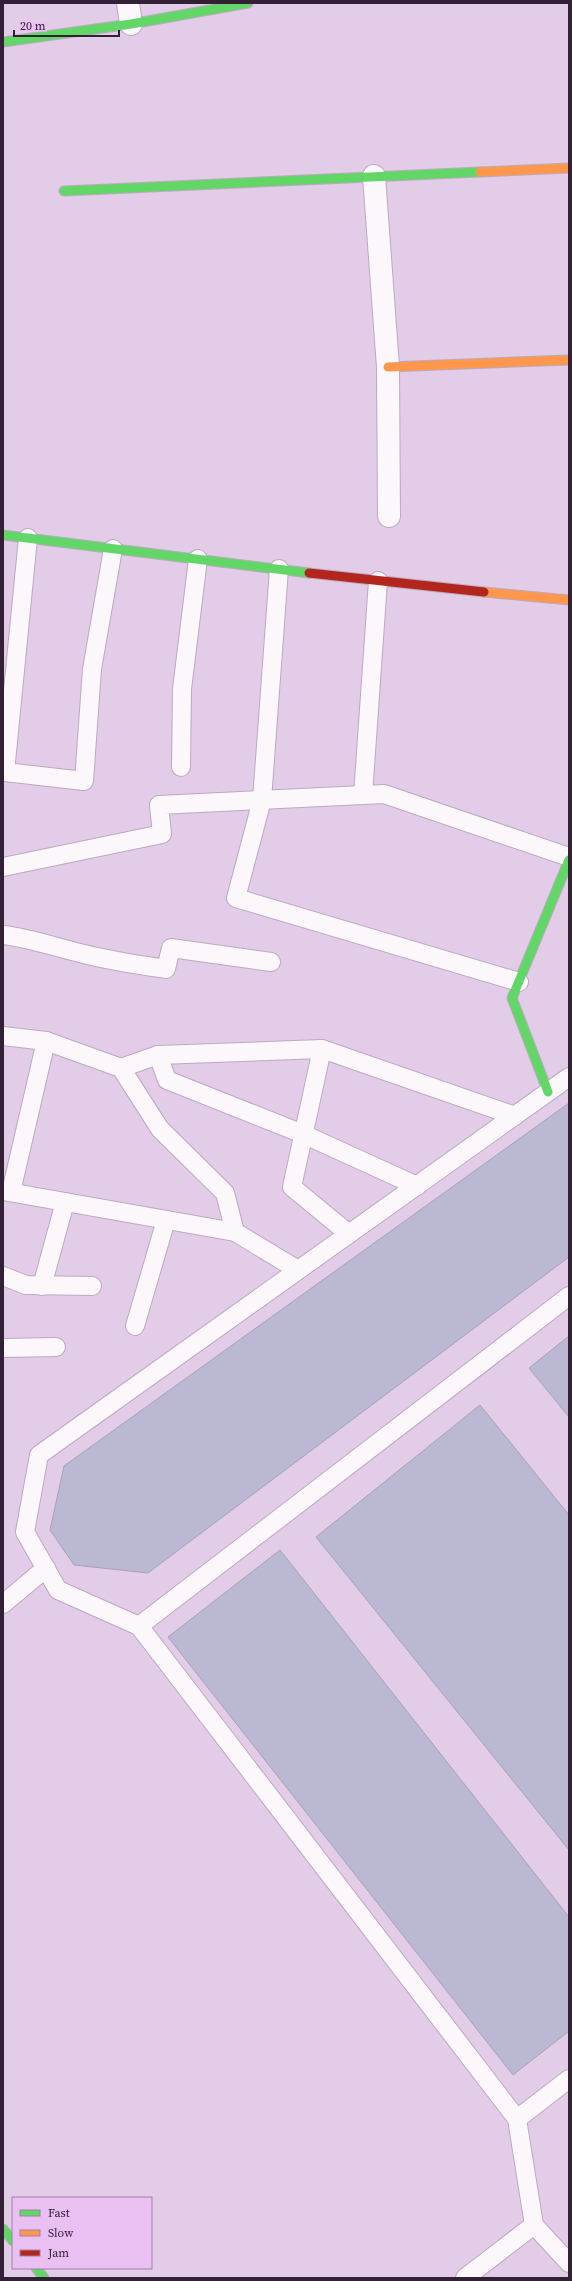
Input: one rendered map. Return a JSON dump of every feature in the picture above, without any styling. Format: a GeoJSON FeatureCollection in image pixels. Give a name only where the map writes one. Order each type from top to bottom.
{"type":"FeatureCollection","features":[{"type":"Feature","properties":{"kind":"street"},"geometry":{"type":"LineString","coordinates":[[3,42],[130,14],[248,3]]}},
{"type":"Feature","properties":{"kind":"street"},"geometry":{"type":"LineString","coordinates":[[64,191],[569,168]]}},
{"type":"Feature","properties":{"kind":"street"},"geometry":{"type":"LineString","coordinates":[[374,176],[388,367],[389,516]]}},
{"type":"Feature","properties":{"kind":"street"},"geometry":{"type":"LineString","coordinates":[[388,367],[569,360]]}},
{"type":"Feature","properties":{"kind":"street"},"geometry":{"type":"LineString","coordinates":[[3,535],[378,581],[569,600]]}},
{"type":"Feature","properties":{"kind":"street"},"geometry":{"type":"LineString","coordinates":[[548,1092],[512,998],[569,860]]}},
{"type":"Feature","properties":{"kind":"street"},"geometry":{"type":"LineString","coordinates":[[3,2229],[12,2240]]}},
{"type":"Feature","properties":{"kind":"street"},"geometry":{"type":"LineString","coordinates":[[37,2269],[44,2278]]}},
{"type":"Feature","properties":{"kind":"lane"},"geometry":{"type":"LineString","coordinates":[[28,538],[6,772],[84,781],[92,669],[113,549]]}},
{"type":"Feature","properties":{"kind":"lane"},"geometry":{"type":"LineString","coordinates":[[181,767],[182,689],[198,559]]}},
{"type":"Feature","properties":{"kind":"lane"},"geometry":{"type":"LineString","coordinates":[[279,569],[262,800],[236,898],[519,982]]}},
{"type":"Feature","properties":{"kind":"lane"},"geometry":{"type":"LineString","coordinates":[[363,795],[378,581]]}},
{"type":"Feature","properties":{"kind":"lane"},"geometry":{"type":"LineString","coordinates":[[3,867],[162,834],[159,805],[384,794],[569,857]]}},
{"type":"Feature","properties":{"kind":"lane"},"geometry":{"type":"LineString","coordinates":[[3,935],[23,937],[84,954],[126,963],[166,969],[171,948],[271,962]]}},
{"type":"Feature","properties":{"kind":"lane"},"geometry":{"type":"LineString","coordinates":[[3,1036],[46,1041],[121,1068],[160,1128],[225,1193],[235,1232]]}},
{"type":"Feature","properties":{"kind":"lane"},"geometry":{"type":"LineString","coordinates":[[46,1041],[7,1192],[235,1232],[298,1270]]}},
{"type":"Feature","properties":{"kind":"lane"},"geometry":{"type":"LineString","coordinates":[[121,1068],[158,1055],[322,1049],[515,1116]]}},
{"type":"Feature","properties":{"kind":"lane"},"geometry":{"type":"LineString","coordinates":[[322,1049],[292,1187],[349,1234]]}},
{"type":"Feature","properties":{"kind":"lane"},"geometry":{"type":"LineString","coordinates":[[158,1055],[167,1080],[303,1134],[417,1186]]}},
{"type":"Feature","properties":{"kind":"lane"},"geometry":{"type":"LineString","coordinates":[[569,1077],[39,1455],[26,1532],[58,1590],[139,1626],[517,2119],[534,2225],[569,2263]]}},
{"type":"Feature","properties":{"kind":"lane"},"geometry":{"type":"LineString","coordinates":[[42,1286],[65,1202]]}},
{"type":"Feature","properties":{"kind":"lane"},"geometry":{"type":"LineString","coordinates":[[135,1326],[166,1220]]}},
{"type":"Feature","properties":{"kind":"lane"},"geometry":{"type":"LineString","coordinates":[[3,1276],[26,1285],[92,1286]]}},
{"type":"Feature","properties":{"kind":"lane"},"geometry":{"type":"LineString","coordinates":[[139,1626],[569,1296]]}},
{"type":"Feature","properties":{"kind":"lane"},"geometry":{"type":"LineString","coordinates":[[3,1348],[56,1347]]}},
{"type":"Feature","properties":{"kind":"lane"},"geometry":{"type":"LineString","coordinates":[[3,1604],[46,1568]]}},
{"type":"Feature","properties":{"kind":"lane"},"geometry":{"type":"LineString","coordinates":[[517,2119],[569,2080]]}},
{"type":"Feature","properties":{"kind":"lane"},"geometry":{"type":"LineString","coordinates":[[464,2278],[534,2225]]}},
{"type":"Feature","properties":{"kind":"building"},"geometry":{"type":"Polygon","coordinates":[[[569,1103],[569,1257],[148,1573],[74,1565],[50,1530],[64,1466],[569,1103]]]}},
{"type":"Feature","properties":{"kind":"building"},"geometry":{"type":"Polygon","coordinates":[[[569,1336],[569,1417],[529,1368],[569,1336]]]}},
{"type":"Feature","properties":{"kind":"building"},"geometry":{"type":"Polygon","coordinates":[[[480,1405],[569,1515],[569,1850],[316,1537],[480,1405]]]}},
{"type":"Feature","properties":{"kind":"building"},"geometry":{"type":"Polygon","coordinates":[[[280,1550],[569,1917],[569,2031],[513,2075],[168,1637],[280,1550]]]}},
{"type":"Feature","properties":{"kind":"traffic: fast"},"geometry":{"type":"LineString","coordinates":[[3,42],[131,24],[248,3]]}},
{"type":"Feature","properties":{"kind":"traffic: fast"},"geometry":{"type":"LineString","coordinates":[[64,191],[480,172]]}},
{"type":"Feature","properties":{"kind":"traffic: fast"},"geometry":{"type":"LineString","coordinates":[[3,535],[309,573]]}},
{"type":"Feature","properties":{"kind":"traffic: fast"},"geometry":{"type":"LineString","coordinates":[[548,1092],[512,998],[569,860]]}},
{"type":"Feature","properties":{"kind":"traffic: fast"},"geometry":{"type":"LineString","coordinates":[[3,2229],[12,2240]]}},
{"type":"Feature","properties":{"kind":"traffic: fast"},"geometry":{"type":"LineString","coordinates":[[37,2269],[44,2278]]}},
{"type":"Feature","properties":{"kind":"traffic: slow"},"geometry":{"type":"LineString","coordinates":[[480,172],[569,168]]}},
{"type":"Feature","properties":{"kind":"traffic: slow"},"geometry":{"type":"LineString","coordinates":[[388,367],[569,360]]}},
{"type":"Feature","properties":{"kind":"traffic: slow"},"geometry":{"type":"LineString","coordinates":[[484,592],[569,600]]}},
{"type":"Feature","properties":{"kind":"traffic: jam"},"geometry":{"type":"LineString","coordinates":[[309,573],[484,592]]}}]}
